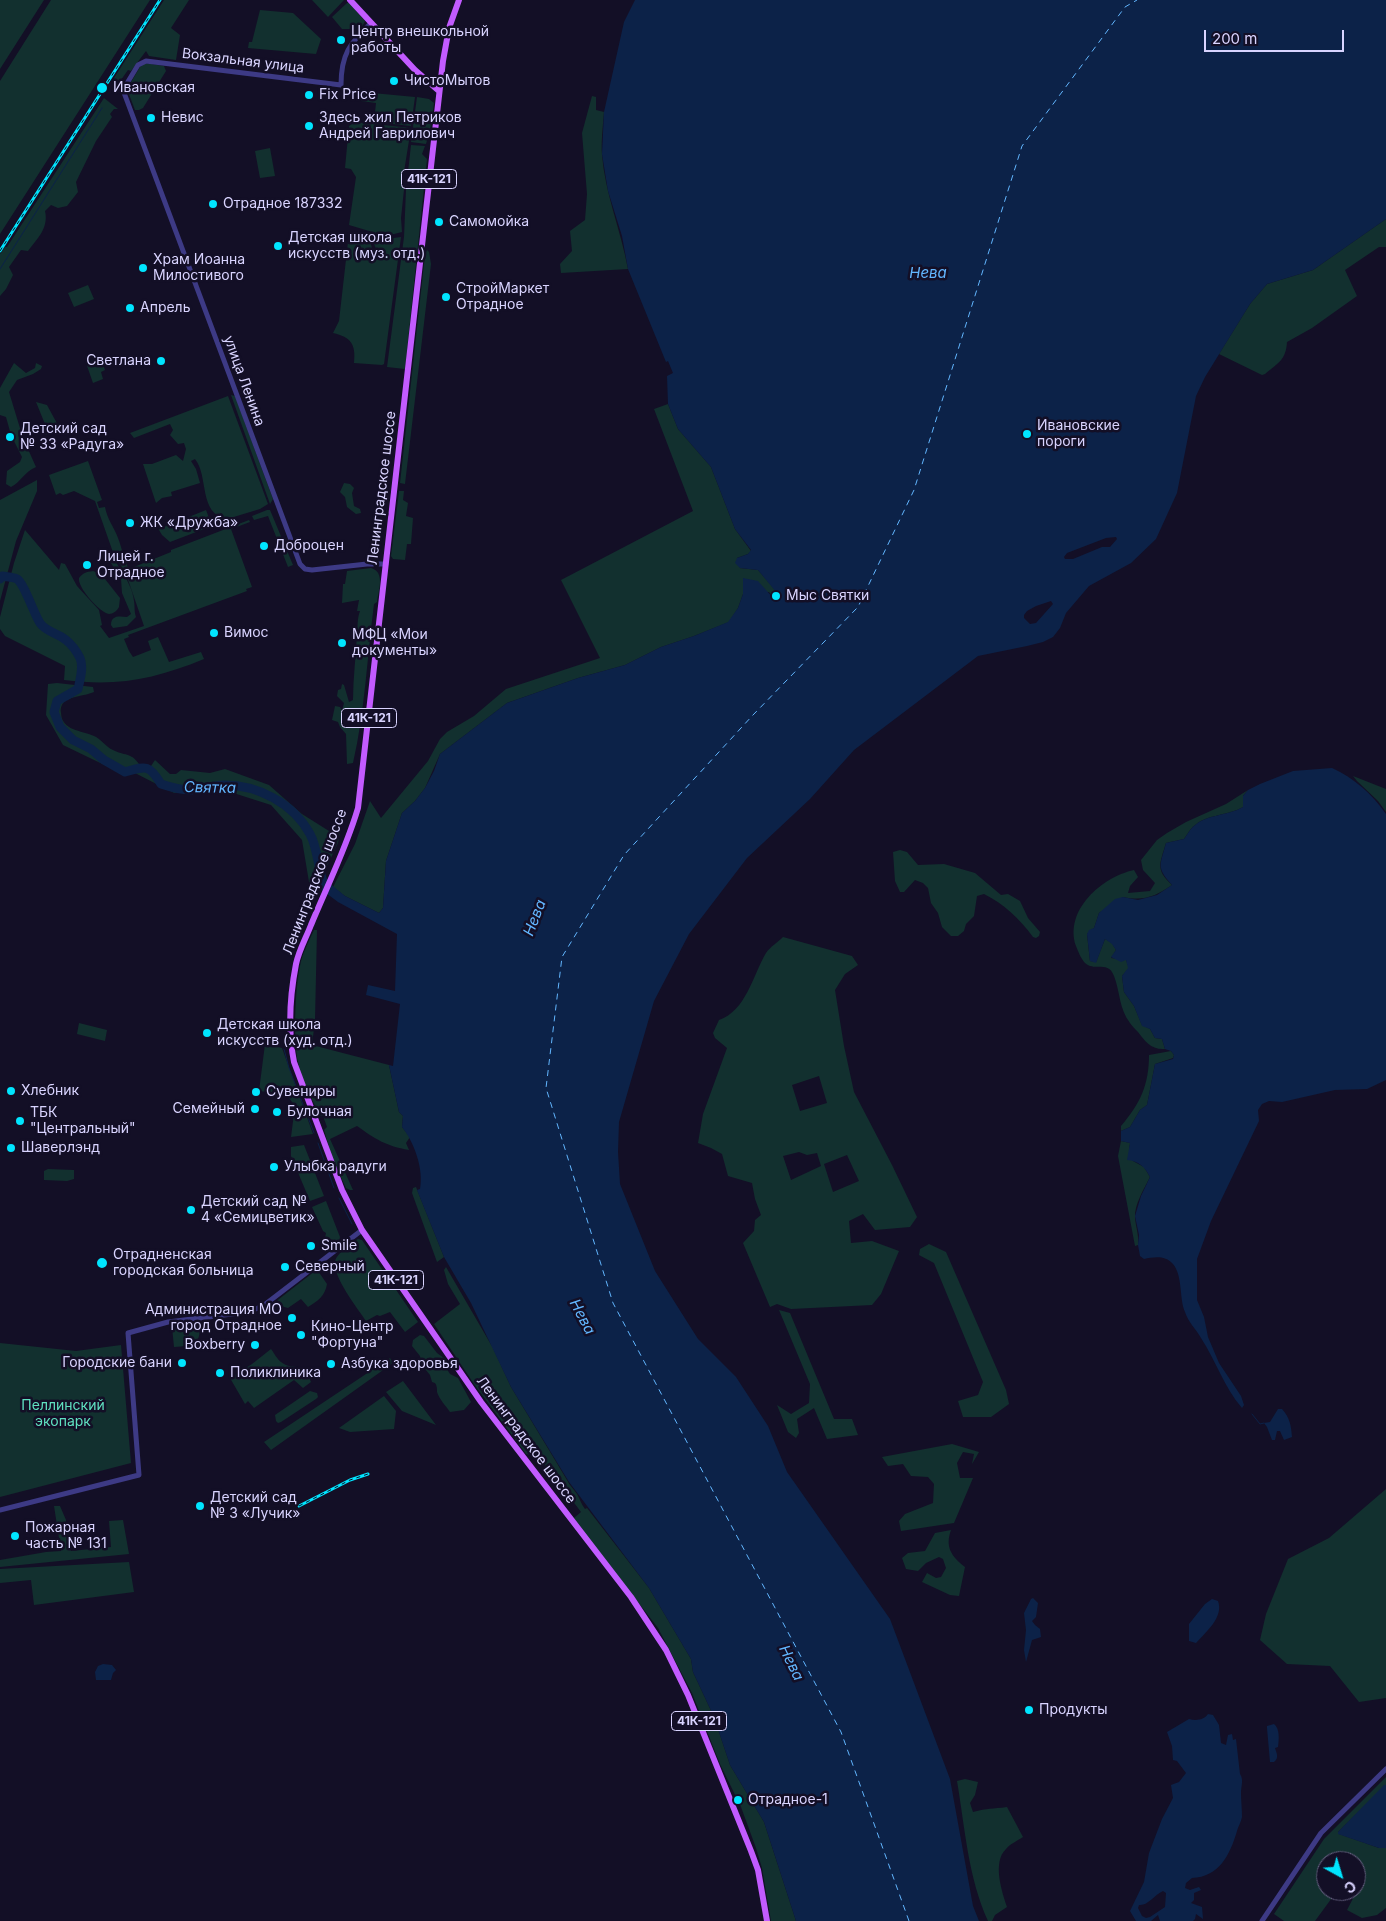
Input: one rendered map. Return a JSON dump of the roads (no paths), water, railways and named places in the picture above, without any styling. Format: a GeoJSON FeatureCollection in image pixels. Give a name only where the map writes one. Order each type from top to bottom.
{"type":"FeatureCollection","features":[{"type":"Feature","properties":{"kind":"main road"},"geometry":{"type":"LineString","coordinates":[[350,0],[415,70],[439,91]]}},
{"type":"Feature","properties":{"kind":"main road","name":"Ленинградское шоссе"},"geometry":{"type":"LineString","coordinates":[[458,0],[445,44],[439,91],[358,808],[350,834],[321,900],[296,965],[291,1016],[294,1062],[340,1185],[362,1230],[481,1402],[654,1630],[688,1695],[758,1870],[767,1921]]}},
{"type":"Feature","properties":{"kind":"street","name":"Вокзальная улица"},"geometry":{"type":"LineString","coordinates":[[142,62],[146,60],[341,85],[343,59],[354,40],[372,23]]}},
{"type":"Feature","properties":{"kind":"street","name":"улица Ленина"},"geometry":{"type":"LineString","coordinates":[[142,62],[122,90],[300,564],[312,570],[367,564],[386,564]]}},
{"type":"Feature","properties":{"kind":"street"},"geometry":{"type":"LineString","coordinates":[[0,1510],[139,1475],[128,1333],[168,1322],[248,1312],[263,1306],[362,1230]]}},
{"type":"Feature","properties":{"kind":"street"},"geometry":{"type":"LineString","coordinates":[[1262,1921],[1320,1833],[1386,1769]]}},
{"type":"Feature","properties":{"kind":"water","name":"Нева"},"geometry":{"type":"Polygon","coordinates":[[[635,0],[1386,0],[1386,219],[1313,270],[1267,284],[1250,304],[1205,377],[1196,396],[1177,493],[1156,539],[1131,563],[1089,586],[1066,613],[1060,628],[1053,637],[1043,642],[978,656],[854,750],[810,799],[747,858],[689,934],[654,1001],[619,1122],[620,1184],[655,1271],[698,1339],[736,1377],[768,1426],[787,1472],[890,1619],[950,1779],[973,1906],[979,1921],[796,1921],[764,1822],[730,1765],[714,1717],[693,1672],[691,1659],[649,1588],[569,1482],[511,1387],[471,1303],[444,1257],[417,1190],[420,1189],[421,1173],[414,1148],[402,1127],[403,1116],[399,1112],[389,1065],[393,1066],[400,1004],[366,995],[368,985],[395,991],[397,934],[338,902],[318,887],[316,879],[322,877],[345,896],[379,913],[383,908],[386,861],[402,813],[425,788],[440,754],[507,703],[578,678],[625,665],[661,647],[728,622],[738,608],[743,594],[743,578],[758,581],[775,600],[781,598],[758,570],[740,568],[735,563],[737,558],[748,554],[751,550],[735,529],[711,467],[678,429],[668,404],[667,376],[673,373],[668,361],[666,362],[628,269],[622,236],[608,191],[602,154],[604,112],[624,22],[635,0]],[[1116,537],[1106,538],[1067,553],[1064,557],[1065,559],[1073,559],[1102,547],[1110,547],[1117,539],[1116,537]],[[1051,601],[1027,611],[1024,618],[1030,624],[1036,623],[1053,604],[1051,601]]]}},
{"type":"Feature","properties":{"kind":"water"},"geometry":{"type":"Polygon","coordinates":[[[1332,768],[1362,787],[1386,814],[1386,1080],[1367,1089],[1335,1090],[1282,1102],[1269,1101],[1262,1104],[1258,1110],[1259,1121],[1211,1221],[1197,1259],[1197,1300],[1204,1317],[1208,1337],[1219,1363],[1241,1396],[1244,1405],[1242,1408],[1186,1316],[1180,1281],[1173,1264],[1163,1258],[1144,1259],[1140,1256],[1139,1235],[1135,1216],[1141,1196],[1150,1177],[1141,1165],[1127,1160],[1130,1143],[1121,1141],[1121,1131],[1130,1127],[1140,1110],[1147,1105],[1155,1064],[1173,1059],[1174,1055],[1171,1051],[1165,1049],[1162,1039],[1155,1038],[1150,1029],[1142,1026],[1134,1006],[1124,992],[1122,976],[1128,968],[1126,960],[1121,962],[1111,957],[1116,950],[1105,939],[1096,963],[1090,961],[1087,934],[1089,930],[1094,928],[1099,913],[1115,899],[1123,897],[1138,900],[1157,895],[1172,885],[1161,870],[1166,843],[1184,839],[1193,827],[1205,819],[1243,807],[1243,796],[1248,790],[1260,784],[1293,771],[1332,768]]]}},
{"type":"Feature","properties":{"kind":"water"},"geometry":{"type":"Polygon","coordinates":[[[1278,1409],[1282,1409],[1285,1412],[1291,1425],[1292,1437],[1284,1440],[1280,1431],[1277,1431],[1275,1440],[1272,1440],[1264,1423],[1270,1422],[1278,1409]]]}},
{"type":"Feature","properties":{"kind":"water"},"geometry":{"type":"Polygon","coordinates":[[[1033,1598],[1038,1603],[1036,1617],[1032,1621],[1040,1629],[1041,1637],[1032,1640],[1026,1662],[1024,1650],[1026,1630],[1024,1613],[1033,1598]]]}},
{"type":"Feature","properties":{"kind":"water"},"geometry":{"type":"Polygon","coordinates":[[[1212,1599],[1218,1601],[1219,1607],[1213,1624],[1196,1643],[1189,1641],[1189,1624],[1205,1604],[1212,1599]]]}},
{"type":"Feature","properties":{"kind":"water"},"geometry":{"type":"Polygon","coordinates":[[[103,1664],[112,1665],[116,1670],[111,1680],[96,1680],[95,1672],[98,1666],[103,1664]]]}},
{"type":"Feature","properties":{"kind":"water"},"geometry":{"type":"Polygon","coordinates":[[[1208,1714],[1213,1715],[1219,1725],[1221,1743],[1226,1745],[1228,1735],[1232,1734],[1233,1740],[1236,1739],[1242,1781],[1241,1821],[1231,1848],[1222,1863],[1209,1874],[1192,1878],[1186,1883],[1185,1888],[1190,1890],[1199,1887],[1201,1890],[1194,1893],[1194,1900],[1191,1903],[1202,1907],[1203,1919],[1196,1914],[1193,1921],[1160,1921],[1158,1915],[1151,1921],[1136,1921],[1130,1911],[1144,1882],[1149,1853],[1162,1819],[1173,1798],[1171,1785],[1179,1782],[1186,1773],[1177,1761],[1173,1760],[1172,1746],[1167,1732],[1189,1719],[1200,1720],[1208,1714]],[[1163,1891],[1145,1904],[1139,1905],[1138,1908],[1142,1916],[1150,1917],[1165,1907],[1166,1893],[1163,1891]]]}},
{"type":"Feature","properties":{"kind":"water"},"geometry":{"type":"Polygon","coordinates":[[[1274,1724],[1279,1734],[1278,1747],[1275,1748],[1277,1757],[1274,1762],[1270,1762],[1267,1726],[1274,1724]]]}},
{"type":"Feature","properties":{"kind":"water"},"geometry":{"type":"Polygon","coordinates":[[[1386,1785],[1386,1848],[1379,1848],[1338,1834],[1338,1832],[1386,1785]]]}},
{"type":"Feature","properties":{"kind":"waterway"},"geometry":{"type":"LineString","coordinates":[[0,269],[102,108]]}},
{"type":"Feature","properties":{"kind":"waterway","name":"Святка"},"geometry":{"type":"LineString","coordinates":[[0,579],[2,576],[17,579],[26,592],[40,623],[66,640],[80,658],[82,669],[78,689],[57,701],[54,712],[60,727],[73,740],[91,749],[104,760],[125,772],[146,768],[153,773],[161,784],[190,790],[220,785],[237,786],[262,792],[273,798],[294,813],[310,834],[326,888]]}},
{"type":"Feature","properties":{"kind":"waterway"},"geometry":{"type":"LineString","coordinates":[[284,1049],[289,1068],[314,1133]]}},
{"type":"Feature","properties":{"kind":"waterway"},"geometry":{"type":"LineString","coordinates":[[318,1143],[334,1188]]}},
{"type":"Feature","properties":{"kind":"waterway"},"geometry":{"type":"LineString","coordinates":[[339,1198],[352,1224]]}},
{"type":"Feature","properties":{"kind":"waterway"},"geometry":{"type":"LineString","coordinates":[[1252,1414],[1260,1424],[1264,1423]]}},
{"type":"Feature","properties":{"kind":"railway"},"geometry":{"type":"LineString","coordinates":[[0,251],[160,0]]}},
{"type":"Feature","properties":{"kind":"railway"},"geometry":{"type":"LineString","coordinates":[[299,1506],[350,1480],[368,1474]]}},
{"type":"Feature","properties":{"kind":"place","name":"Центр внешкольной работы"},"geometry":{"type":"Point","coordinates":[341,40]}},
{"type":"Feature","properties":{"kind":"place","name":"ЧистоМытов"},"geometry":{"type":"Point","coordinates":[394,81]}},
{"type":"Feature","properties":{"kind":"place","name":"Ивановская"},"geometry":{"type":"Point","coordinates":[102,88]}},
{"type":"Feature","properties":{"kind":"place","name":"Fix Price"},"geometry":{"type":"Point","coordinates":[309,95]}},
{"type":"Feature","properties":{"kind":"place","name":"Невис"},"geometry":{"type":"Point","coordinates":[151,118]}},
{"type":"Feature","properties":{"kind":"place","name":"Здесь жил Петриков Андрей Гаврилович"},"geometry":{"type":"Point","coordinates":[309,126]}},
{"type":"Feature","properties":{"kind":"place","name":"Отрадное 187332"},"geometry":{"type":"Point","coordinates":[213,204]}},
{"type":"Feature","properties":{"kind":"place","name":"Самомойка"},"geometry":{"type":"Point","coordinates":[439,222]}},
{"type":"Feature","properties":{"kind":"place","name":"Детская школа искусств (муз. отд.)"},"geometry":{"type":"Point","coordinates":[278,246]}},
{"type":"Feature","properties":{"kind":"place","name":"Храм Иоанна Милостивого"},"geometry":{"type":"Point","coordinates":[143,268]}},
{"type":"Feature","properties":{"kind":"place","name":"СтройМаркет Отрадное"},"geometry":{"type":"Point","coordinates":[446,297]}},
{"type":"Feature","properties":{"kind":"place","name":"Апрель"},"geometry":{"type":"Point","coordinates":[130,308]}},
{"type":"Feature","properties":{"kind":"place","name":"Светлана"},"geometry":{"type":"Point","coordinates":[161,361]}},
{"type":"Feature","properties":{"kind":"place","name":"Ивановские пороги"},"geometry":{"type":"Point","coordinates":[1027,434]}},
{"type":"Feature","properties":{"kind":"place","name":"Детский сад № 33 «Радуга»"},"geometry":{"type":"Point","coordinates":[10,437]}},
{"type":"Feature","properties":{"kind":"place","name":"ЖК «Дружба»"},"geometry":{"type":"Point","coordinates":[130,523]}},
{"type":"Feature","properties":{"kind":"place","name":"Доброцен"},"geometry":{"type":"Point","coordinates":[264,546]}},
{"type":"Feature","properties":{"kind":"place","name":"Лицей г. Отрадное"},"geometry":{"type":"Point","coordinates":[87,565]}},
{"type":"Feature","properties":{"kind":"place","name":"Мыс Святки"},"geometry":{"type":"Point","coordinates":[776,596]}},
{"type":"Feature","properties":{"kind":"place","name":"Вимос"},"geometry":{"type":"Point","coordinates":[214,633]}},
{"type":"Feature","properties":{"kind":"place","name":"МФЦ «Мои документы»"},"geometry":{"type":"Point","coordinates":[342,643]}},
{"type":"Feature","properties":{"kind":"place","name":"Детская школа искусств (худ. отд.)"},"geometry":{"type":"Point","coordinates":[207,1033]}},
{"type":"Feature","properties":{"kind":"place","name":"Хлебник"},"geometry":{"type":"Point","coordinates":[11,1091]}},
{"type":"Feature","properties":{"kind":"place","name":"Сувениры"},"geometry":{"type":"Point","coordinates":[256,1092]}},
{"type":"Feature","properties":{"kind":"place","name":"Семейный"},"geometry":{"type":"Point","coordinates":[255,1109]}},
{"type":"Feature","properties":{"kind":"place","name":"Булочная"},"geometry":{"type":"Point","coordinates":[277,1112]}},
{"type":"Feature","properties":{"kind":"place","name":"ТБК \"Центральный\""},"geometry":{"type":"Point","coordinates":[20,1121]}},
{"type":"Feature","properties":{"kind":"place","name":"Шаверлэнд"},"geometry":{"type":"Point","coordinates":[11,1148]}},
{"type":"Feature","properties":{"kind":"place","name":"Улыбка радуги"},"geometry":{"type":"Point","coordinates":[274,1167]}},
{"type":"Feature","properties":{"kind":"place","name":"Детский сад № 4 «Семицветик»"},"geometry":{"type":"Point","coordinates":[191,1210]}},
{"type":"Feature","properties":{"kind":"place","name":"Smile"},"geometry":{"type":"Point","coordinates":[311,1246]}},
{"type":"Feature","properties":{"kind":"place","name":"Отрадненская городская больница"},"geometry":{"type":"Point","coordinates":[102,1263]}},
{"type":"Feature","properties":{"kind":"place","name":"Северный"},"geometry":{"type":"Point","coordinates":[285,1267]}},
{"type":"Feature","properties":{"kind":"place","name":"Администрация МО город Отрадное"},"geometry":{"type":"Point","coordinates":[292,1318]}},
{"type":"Feature","properties":{"kind":"place","name":"Кино-Центр \"Фортуна\""},"geometry":{"type":"Point","coordinates":[301,1335]}},
{"type":"Feature","properties":{"kind":"place","name":"Boxberry"},"geometry":{"type":"Point","coordinates":[255,1345]}},
{"type":"Feature","properties":{"kind":"place","name":"Городские бани"},"geometry":{"type":"Point","coordinates":[182,1363]}},
{"type":"Feature","properties":{"kind":"place","name":"Азбука здоровья"},"geometry":{"type":"Point","coordinates":[331,1364]}},
{"type":"Feature","properties":{"kind":"place","name":"Поликлиника"},"geometry":{"type":"Point","coordinates":[220,1373]}},
{"type":"Feature","properties":{"kind":"place","name":"Детский сад № 3 «Лучик»"},"geometry":{"type":"Point","coordinates":[200,1506]}},
{"type":"Feature","properties":{"kind":"place","name":"Пожарная часть № 131"},"geometry":{"type":"Point","coordinates":[15,1536]}},
{"type":"Feature","properties":{"kind":"place","name":"Продукты"},"geometry":{"type":"Point","coordinates":[1029,1710]}},
{"type":"Feature","properties":{"kind":"place","name":"Отрадное-1"},"geometry":{"type":"Point","coordinates":[738,1800]}},
{"type":"Feature","properties":{"kind":"park label","name":"Пеллинский экопарк"},"geometry":{"type":"Point","coordinates":[63,1414]}}]}
